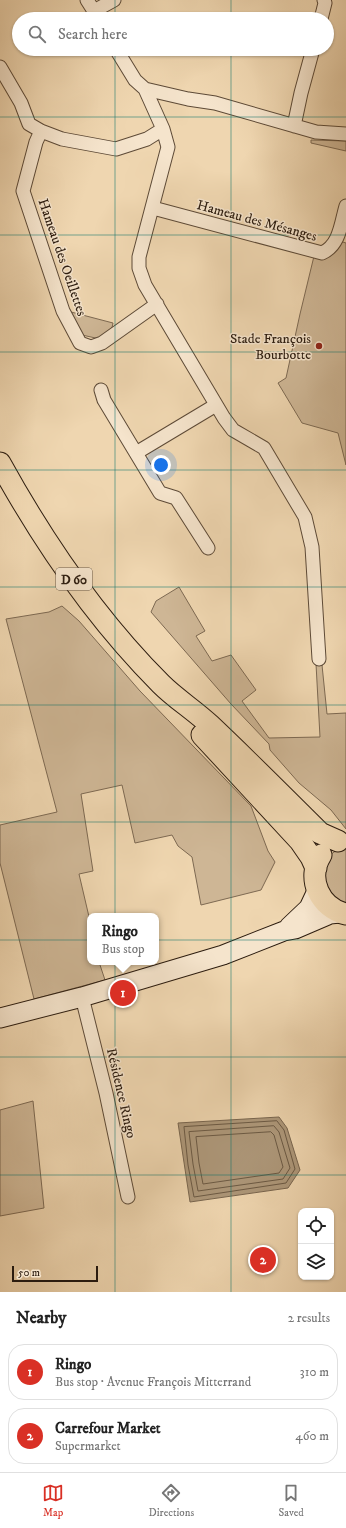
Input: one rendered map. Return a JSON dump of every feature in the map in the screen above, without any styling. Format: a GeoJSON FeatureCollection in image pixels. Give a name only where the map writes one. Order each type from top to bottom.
{"type":"FeatureCollection","features":[{"type":"Feature","properties":{"kind":"main road","name":"D 60"},"geometry":{"type":"LineString","coordinates":[[0,463],[21,500],[63,563],[126,646],[162,685],[186,718],[230,768],[300,841],[311,856],[316,868]]}},
{"type":"Feature","properties":{"kind":"main road","name":"D 60"},"geometry":{"type":"LineString","coordinates":[[162,685],[209,724],[320,833],[342,840]]}},
{"type":"Feature","properties":{"kind":"main road"},"geometry":{"type":"LineString","coordinates":[[342,840],[324,852],[318,860],[315,876],[317,891],[324,902],[343,913]]}},
{"type":"Feature","properties":{"kind":"main road"},"geometry":{"type":"LineString","coordinates":[[284,931],[309,908],[317,891]]}},
{"type":"Feature","properties":{"kind":"main road"},"geometry":{"type":"LineString","coordinates":[[0,1018],[82,997],[223,955],[284,931],[295,929],[330,914],[343,913]]}},
{"type":"Feature","properties":{"kind":"street"},"geometry":{"type":"LineString","coordinates":[[93,10],[114,0]]}},
{"type":"Feature","properties":{"kind":"street"},"geometry":{"type":"LineString","coordinates":[[323,12],[325,3],[324,0]]}},
{"type":"Feature","properties":{"kind":"street"},"geometry":{"type":"LineString","coordinates":[[120,56],[135,80],[145,88],[188,99],[215,103],[316,132],[346,134]]}},
{"type":"Feature","properties":{"kind":"street"},"geometry":{"type":"LineString","coordinates":[[294,126],[310,56]]}},
{"type":"Feature","properties":{"kind":"street"},"geometry":{"type":"LineString","coordinates":[[0,67],[21,103],[29,124],[41,132],[62,139],[116,149],[147,139],[163,129]]}},
{"type":"Feature","properties":{"kind":"street"},"geometry":{"type":"LineString","coordinates":[[145,88],[163,129],[168,147],[153,208],[141,247],[139,268],[146,285],[224,418],[233,430],[264,448],[305,517],[312,547],[319,659]]}},
{"type":"Feature","properties":{"kind":"street","name":"Hameau des Oeillettes"},"geometry":{"type":"LineString","coordinates":[[41,132],[36,142],[23,191],[63,311],[80,343],[91,347],[102,343],[157,304]]}},
{"type":"Feature","properties":{"kind":"street","name":"Hameau des Mésanges"},"geometry":{"type":"LineString","coordinates":[[153,208],[322,253],[332,247],[336,240],[346,206]]}},
{"type":"Feature","properties":{"kind":"street"},"geometry":{"type":"LineString","coordinates":[[100,390],[104,400],[160,493],[176,498],[208,548]]}},
{"type":"Feature","properties":{"kind":"street"},"geometry":{"type":"LineString","coordinates":[[136,453],[216,405]]}},
{"type":"Feature","properties":{"kind":"street","name":"Résidence Ringo"},"geometry":{"type":"LineString","coordinates":[[82,997],[106,1094],[128,1197]]}},
{"type":"Feature","properties":{"kind":"shaded area"},"geometry":{"type":"Polygon","coordinates":[[[311,140],[346,141],[346,151],[311,143],[311,140]]]}},
{"type":"Feature","properties":{"kind":"shaded area","name":"Stade François Bourbotte"},"geometry":{"type":"Polygon","coordinates":[[[336,240],[346,243],[346,465],[338,433],[302,423],[278,383],[286,378],[315,252],[336,240]]]}},
{"type":"Feature","properties":{"kind":"shaded area"},"geometry":{"type":"Polygon","coordinates":[[[71,312],[113,323],[111,332],[100,339],[82,335],[71,312]]]}},
{"type":"Feature","properties":{"kind":"shaded area"},"geometry":{"type":"Polygon","coordinates":[[[179,587],[205,631],[196,636],[212,661],[231,655],[256,690],[242,701],[269,738],[320,737],[316,664],[322,665],[327,714],[346,713],[346,829],[331,810],[299,783],[270,750],[269,744],[231,704],[151,612],[156,601],[179,587]]]}},
{"type":"Feature","properties":{"kind":"shaded area"},"geometry":{"type":"Polygon","coordinates":[[[62,606],[79,621],[140,691],[251,806],[268,851],[275,862],[261,890],[201,905],[192,857],[178,846],[172,835],[135,843],[122,785],[81,794],[93,871],[79,874],[88,913],[87,965],[100,965],[105,980],[34,999],[0,863],[0,825],[57,812],[6,619],[49,612],[62,606]]]}},
{"type":"Feature","properties":{"kind":"shaded area"},"geometry":{"type":"Polygon","coordinates":[[[346,846],[346,906],[326,891],[324,869],[327,858],[337,850],[346,846]]]}},
{"type":"Feature","properties":{"kind":"shaded area"},"geometry":{"type":"Polygon","coordinates":[[[33,1101],[44,1208],[0,1216],[0,1110],[33,1101]]]}},
{"type":"Feature","properties":{"kind":"water"},"geometry":{"type":"Polygon","coordinates":[[[279,1117],[287,1128],[300,1170],[288,1188],[190,1202],[178,1123],[279,1117]]]}},
{"type":"Feature","properties":{"kind":"place","name":"Stade François Bourbotte"},"geometry":{"type":"Point","coordinates":[319,346]}},
{"type":"Feature","properties":{"kind":"place","name":"Ringo"},"geometry":{"type":"Point","coordinates":[123,993]}},
{"type":"Feature","properties":{"kind":"place","name":"Carrefour Market"},"geometry":{"type":"Point","coordinates":[263,1260]}}]}
